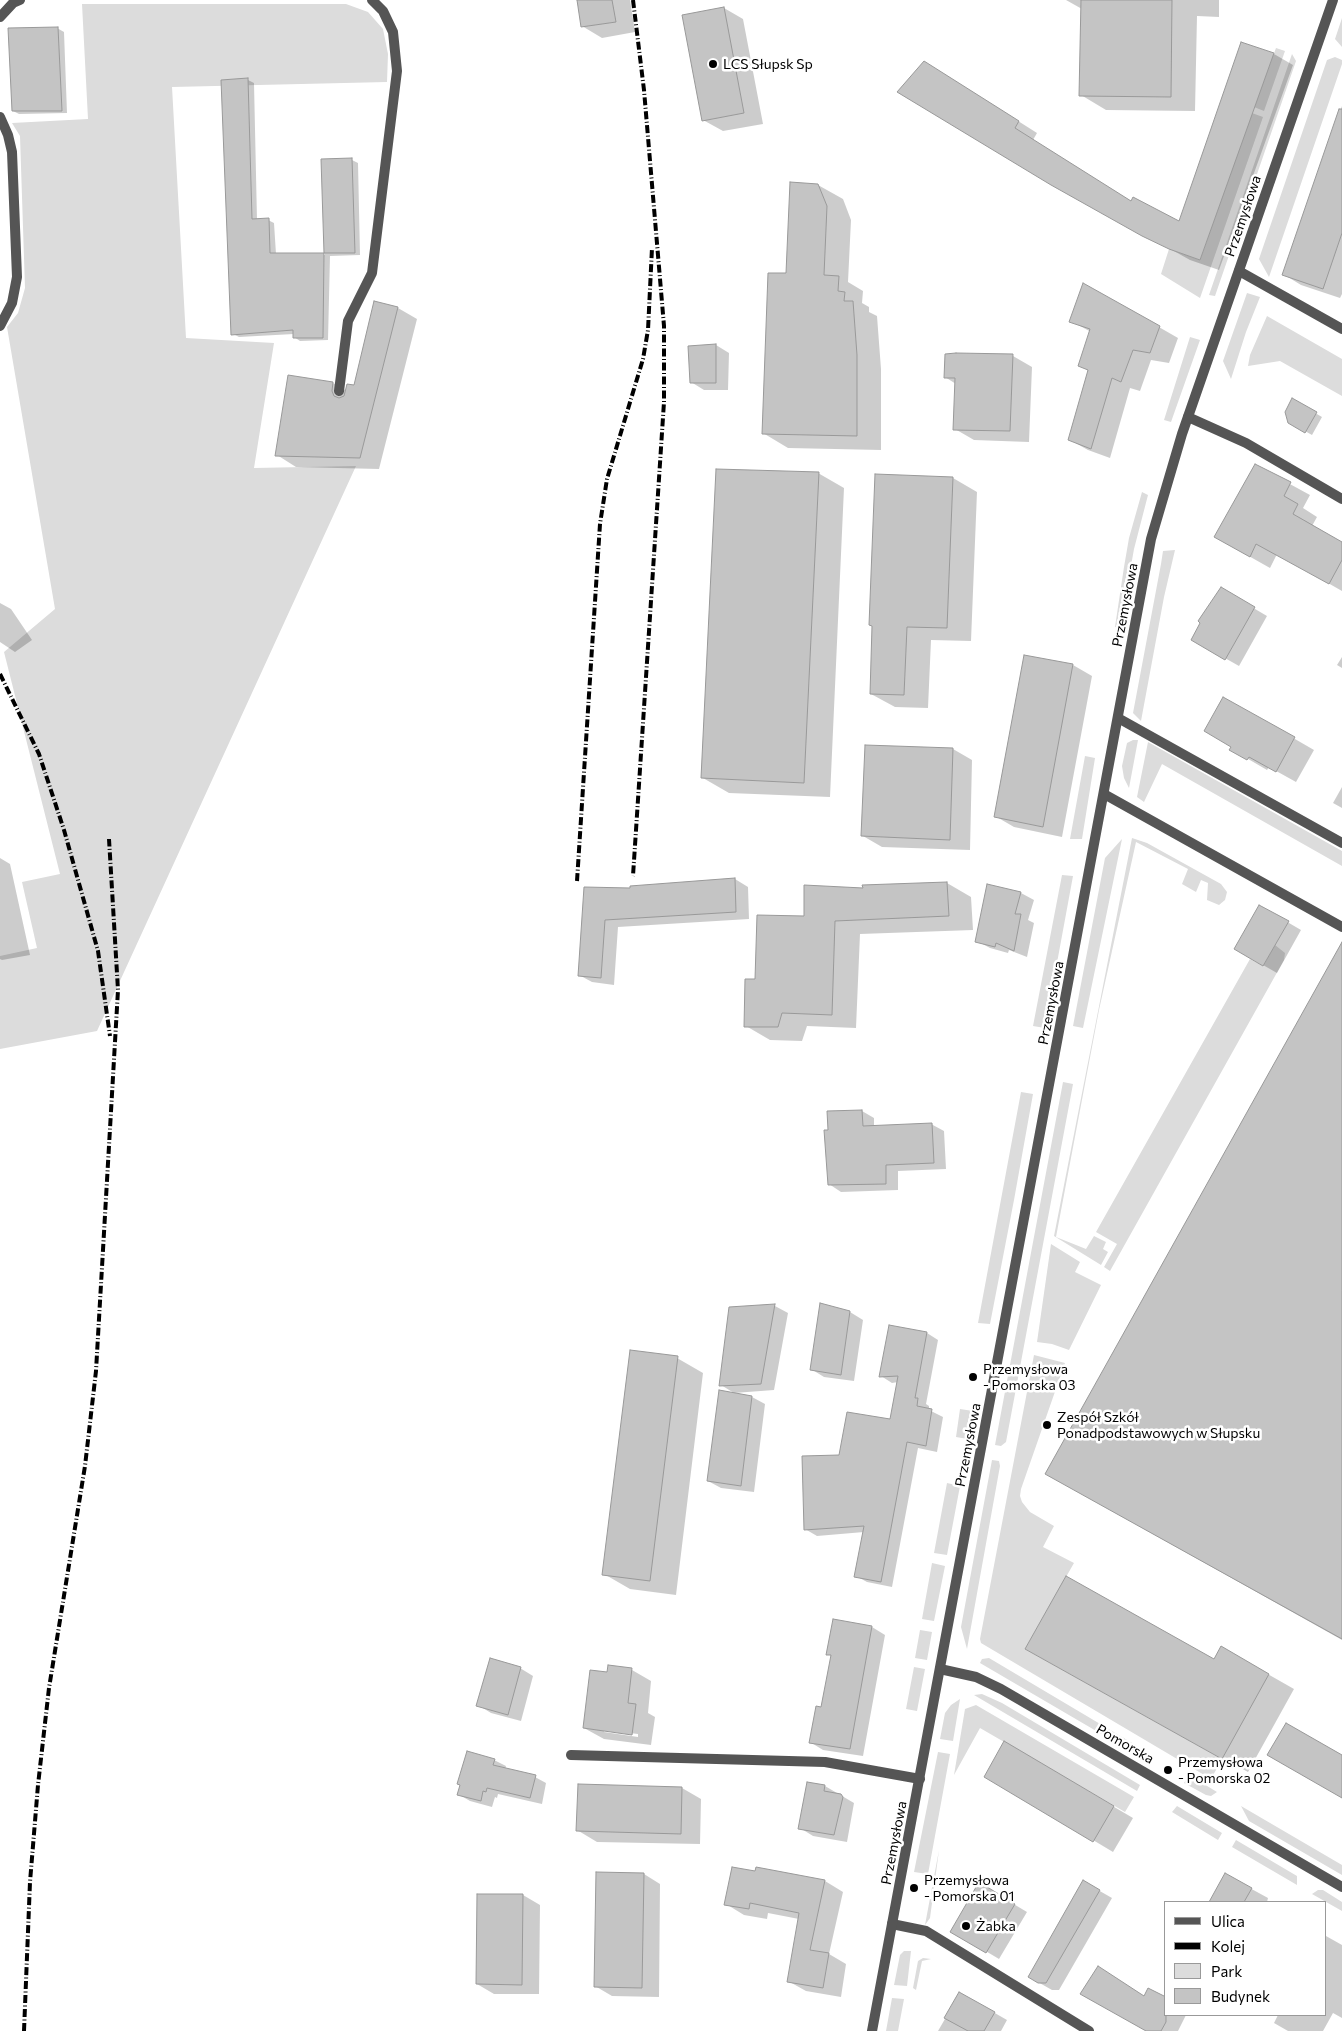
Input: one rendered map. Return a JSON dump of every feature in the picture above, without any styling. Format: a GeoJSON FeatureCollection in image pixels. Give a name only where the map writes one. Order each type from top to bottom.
{"type":"FeatureCollection","features":[{"type":"Feature","properties":{"kind":"street"},"geometry":{"type":"LineString","coordinates":[[0,16],[13,3],[20,0]]}},
{"type":"Feature","properties":{"kind":"street"},"geometry":{"type":"LineString","coordinates":[[339,391],[348,321],[372,273],[397,70],[393,32],[383,11],[372,0]]}},
{"type":"Feature","properties":{"kind":"street","name":"Przemysłowa"},"geometry":{"type":"LineString","coordinates":[[872,2031],[1151,539],[1169,472],[1333,0]]}},
{"type":"Feature","properties":{"kind":"street"},"geometry":{"type":"LineString","coordinates":[[0,117],[8,135],[12,152],[17,278],[12,303],[0,326]]}},
{"type":"Feature","properties":{"kind":"street"},"geometry":{"type":"LineString","coordinates":[[1239,271],[1342,329]]}},
{"type":"Feature","properties":{"kind":"street"},"geometry":{"type":"LineString","coordinates":[[1188,417],[1246,442],[1342,499]]}},
{"type":"Feature","properties":{"kind":"street"},"geometry":{"type":"LineString","coordinates":[[1118,718],[1342,843]]}},
{"type":"Feature","properties":{"kind":"street"},"geometry":{"type":"LineString","coordinates":[[1104,794],[1342,927]]}},
{"type":"Feature","properties":{"kind":"street","name":"Pomorska"},"geometry":{"type":"LineString","coordinates":[[940,1669],[976,1676],[1001,1689],[1342,1887]]}},
{"type":"Feature","properties":{"kind":"street"},"geometry":{"type":"LineString","coordinates":[[571,1756],[820,1762],[920,1779]]}},
{"type":"Feature","properties":{"kind":"street"},"geometry":{"type":"LineString","coordinates":[[892,1924],[926,1931],[1089,2031]]}},
{"type":"Feature","properties":{"kind":"green space"},"geometry":{"type":"Polygon","coordinates":[[[82,4],[346,4],[368,12],[383,29],[388,54],[387,82],[172,87],[186,338],[274,343],[254,468],[356,466],[97,1031],[0,1049],[0,956],[37,948],[22,882],[60,874],[4,652],[55,609],[7,327],[18,313],[25,288],[20,136],[12,123],[88,119],[82,4]]]}},
{"type":"Feature","properties":{"kind":"green space"},"geometry":{"type":"Polygon","coordinates":[[[1342,18],[1342,47],[1335,39],[1342,18]]]}},
{"type":"Feature","properties":{"kind":"green space"},"geometry":{"type":"Polygon","coordinates":[[[1276,48],[1285,51],[1264,111],[1254,107],[1276,48]]]}},
{"type":"Feature","properties":{"kind":"green space"},"geometry":{"type":"Polygon","coordinates":[[[1292,54],[1296,61],[1215,296],[1209,295],[1292,54]]]}},
{"type":"Feature","properties":{"kind":"green space"},"geometry":{"type":"Polygon","coordinates":[[[1335,57],[1342,60],[1342,64],[1269,277],[1259,259],[1327,60],[1335,57]]]}},
{"type":"Feature","properties":{"kind":"green space"},"geometry":{"type":"Polygon","coordinates":[[[1252,113],[1263,117],[1200,298],[1161,274],[1169,249],[1200,260],[1252,113]]]}},
{"type":"Feature","properties":{"kind":"green space"},"geometry":{"type":"Polygon","coordinates":[[[1247,293],[1260,297],[1246,332],[1231,379],[1223,361],[1247,293]]]}},
{"type":"Feature","properties":{"kind":"green space"},"geometry":{"type":"Polygon","coordinates":[[[1267,316],[1342,359],[1342,396],[1280,361],[1248,366],[1250,355],[1267,316]]]}},
{"type":"Feature","properties":{"kind":"green space"},"geometry":{"type":"Polygon","coordinates":[[[1190,337],[1200,340],[1171,422],[1164,420],[1190,337]]]}},
{"type":"Feature","properties":{"kind":"green space"},"geometry":{"type":"Polygon","coordinates":[[[1142,492],[1148,495],[1134,549],[1120,628],[1115,627],[1124,567],[1129,538],[1142,492]]]}},
{"type":"Feature","properties":{"kind":"green space"},"geometry":{"type":"Polygon","coordinates":[[[1175,550],[1164,597],[1141,721],[1133,713],[1163,551],[1175,550]]]}},
{"type":"Feature","properties":{"kind":"green space"},"geometry":{"type":"Polygon","coordinates":[[[1138,740],[1129,788],[1124,778],[1122,766],[1127,743],[1138,740]]]}},
{"type":"Feature","properties":{"kind":"green space"},"geometry":{"type":"Polygon","coordinates":[[[1148,742],[1342,851],[1342,866],[1162,764],[1144,802],[1137,797],[1148,742]]]}},
{"type":"Feature","properties":{"kind":"green space"},"geometry":{"type":"Polygon","coordinates":[[[1085,756],[1095,758],[1082,839],[1070,839],[1085,756]]]}},
{"type":"Feature","properties":{"kind":"green space"},"geometry":{"type":"Polygon","coordinates":[[[1132,838],[1147,843],[1221,884],[1227,892],[1225,900],[1219,905],[1207,900],[1208,883],[1201,880],[1196,892],[1182,884],[1188,869],[1136,842],[1099,1010],[1056,1237],[1086,1249],[1094,1236],[1106,1242],[1103,1249],[1108,1252],[1101,1265],[1054,1236],[1132,838]]]}},
{"type":"Feature","properties":{"kind":"green space"},"geometry":{"type":"Polygon","coordinates":[[[1122,839],[1083,1028],[1073,1026],[1105,858],[1122,839]]]}},
{"type":"Feature","properties":{"kind":"green space"},"geometry":{"type":"Polygon","coordinates":[[[1062,875],[1073,876],[1045,1028],[1033,1026],[1062,875]]]}},
{"type":"Feature","properties":{"kind":"green space"},"geometry":{"type":"Polygon","coordinates":[[[1275,945],[1285,953],[1284,960],[1110,1271],[1104,1267],[1117,1244],[1096,1232],[1250,959],[1263,966],[1275,945]]]}},
{"type":"Feature","properties":{"kind":"green space"},"geometry":{"type":"Polygon","coordinates":[[[1063,1082],[1073,1084],[1006,1442],[1001,1446],[995,1445],[1063,1082]]]}},
{"type":"Feature","properties":{"kind":"green space"},"geometry":{"type":"Polygon","coordinates":[[[1021,1092],[1033,1094],[1014,1200],[990,1324],[978,1323],[1021,1092]]]}},
{"type":"Feature","properties":{"kind":"green space"},"geometry":{"type":"Polygon","coordinates":[[[1051,1244],[1080,1262],[1075,1272],[1101,1285],[1069,1350],[1052,1344],[1037,1342],[1051,1244]]]}},
{"type":"Feature","properties":{"kind":"green space"},"geometry":{"type":"Polygon","coordinates":[[[1034,1355],[1065,1363],[1020,1496],[1030,1512],[1054,1526],[1043,1547],[1074,1563],[1025,1649],[1222,1759],[1211,1779],[981,1643],[980,1639],[1034,1355]]]}},
{"type":"Feature","properties":{"kind":"green space"},"geometry":{"type":"Polygon","coordinates":[[[960,1409],[973,1411],[968,1439],[956,1437],[960,1409]]]}},
{"type":"Feature","properties":{"kind":"green space"},"geometry":{"type":"Polygon","coordinates":[[[992,1460],[999,1461],[1000,1466],[967,1649],[961,1627],[992,1460]]]}},
{"type":"Feature","properties":{"kind":"green space"},"geometry":{"type":"Polygon","coordinates":[[[947,1483],[960,1486],[947,1555],[934,1553],[947,1483]]]}},
{"type":"Feature","properties":{"kind":"green space"},"geometry":{"type":"Polygon","coordinates":[[[932,1563],[945,1566],[934,1621],[922,1619],[932,1563]]]}},
{"type":"Feature","properties":{"kind":"green space"},"geometry":{"type":"Polygon","coordinates":[[[920,1630],[932,1632],[927,1660],[915,1658],[920,1630]]]}},
{"type":"Feature","properties":{"kind":"green space"},"geometry":{"type":"Polygon","coordinates":[[[989,1658],[1144,1750],[1139,1756],[980,1663],[982,1659],[989,1658]]]}},
{"type":"Feature","properties":{"kind":"green space"},"geometry":{"type":"Polygon","coordinates":[[[914,1667],[925,1669],[917,1711],[906,1709],[914,1667]]]}},
{"type":"Feature","properties":{"kind":"green space"},"geometry":{"type":"Polygon","coordinates":[[[982,1694],[1002,1703],[1140,1785],[1137,1791],[974,1695],[982,1694]]]}},
{"type":"Feature","properties":{"kind":"green space"},"geometry":{"type":"Polygon","coordinates":[[[960,1699],[953,1741],[940,1739],[945,1713],[951,1705],[960,1699]]]}},
{"type":"Feature","properties":{"kind":"green space"},"geometry":{"type":"Polygon","coordinates":[[[976,1705],[1134,1797],[1125,1812],[980,1728],[954,1775],[965,1709],[976,1705]]]}},
{"type":"Feature","properties":{"kind":"green space"},"geometry":{"type":"Polygon","coordinates":[[[938,1752],[950,1754],[928,1874],[914,1872],[938,1752]]]}},
{"type":"Feature","properties":{"kind":"green space"},"geometry":{"type":"Polygon","coordinates":[[[1189,1775],[1217,1792],[1211,1796],[1206,1795],[1184,1783],[1189,1775]]]}},
{"type":"Feature","properties":{"kind":"green space"},"geometry":{"type":"Polygon","coordinates":[[[1177,1806],[1222,1833],[1218,1840],[1172,1812],[1177,1806]]]}},
{"type":"Feature","properties":{"kind":"green space"},"geometry":{"type":"Polygon","coordinates":[[[1241,1806],[1342,1865],[1342,1875],[1249,1821],[1241,1806]]]}},
{"type":"Feature","properties":{"kind":"green space"},"geometry":{"type":"Polygon","coordinates":[[[1236,1840],[1297,1876],[1297,1885],[1232,1847],[1236,1840]]]}},
{"type":"Feature","properties":{"kind":"green space"},"geometry":{"type":"Polygon","coordinates":[[[939,1850],[930,1918],[925,1925],[939,1850]]]}},
{"type":"Feature","properties":{"kind":"green space"},"geometry":{"type":"Polygon","coordinates":[[[1318,1890],[1323,1890],[1342,1902],[1342,1911],[1327,1901],[1312,1894],[1318,1890]]]}},
{"type":"Feature","properties":{"kind":"green space"},"geometry":{"type":"Polygon","coordinates":[[[904,1951],[911,1951],[907,1986],[894,1985],[900,1955],[904,1951]]]}},
{"type":"Feature","properties":{"kind":"green space"},"geometry":{"type":"Polygon","coordinates":[[[923,1958],[931,1959],[922,1961],[916,1990],[913,1988],[918,1961],[923,1958]]]}},
{"type":"Feature","properties":{"kind":"green space"},"geometry":{"type":"Polygon","coordinates":[[[892,1998],[904,1999],[898,2031],[886,2031],[892,1998]]]}},
{"type":"Feature","properties":{"kind":"building"},"geometry":{"type":"Polygon","coordinates":[[[577,0],[612,0],[616,22],[581,27],[577,0]]]}},
{"type":"Feature","properties":{"kind":"building"},"geometry":{"type":"Polygon","coordinates":[[[1081,0],[1172,0],[1171,97],[1079,96],[1081,0]]]}},
{"type":"Feature","properties":{"kind":"building","name":"LCS Słupsk Sp"},"geometry":{"type":"Polygon","coordinates":[[[724,7],[744,113],[702,121],[682,15],[724,7]]]}},
{"type":"Feature","properties":{"kind":"building"},"geometry":{"type":"Polygon","coordinates":[[[58,27],[62,111],[12,111],[8,28],[58,27]]]}},
{"type":"Feature","properties":{"kind":"building"},"geometry":{"type":"Polygon","coordinates":[[[1241,42],[1274,53],[1200,260],[1169,249],[1142,236],[1051,185],[897,92],[924,61],[1019,121],[1015,128],[1131,201],[1133,197],[1179,221],[1241,42]]]}},
{"type":"Feature","properties":{"kind":"building"},"geometry":{"type":"Polygon","coordinates":[[[248,78],[252,219],[269,218],[270,253],[324,253],[323,338],[293,338],[293,330],[231,335],[221,80],[248,78]]]}},
{"type":"Feature","properties":{"kind":"building"},"geometry":{"type":"Polygon","coordinates":[[[1339,109],[1342,109],[1342,233],[1323,289],[1282,275],[1339,109]]]}},
{"type":"Feature","properties":{"kind":"building"},"geometry":{"type":"Polygon","coordinates":[[[352,158],[355,253],[324,253],[321,159],[352,158]]]}},
{"type":"Feature","properties":{"kind":"building"},"geometry":{"type":"Polygon","coordinates":[[[790,182],[818,184],[827,206],[824,275],[839,276],[838,291],[845,292],[844,301],[853,301],[857,355],[857,436],[762,434],[768,273],[786,273],[790,182]]]}},
{"type":"Feature","properties":{"kind":"building"},"geometry":{"type":"Polygon","coordinates":[[[1083,283],[1160,326],[1150,353],[1133,350],[1121,382],[1112,378],[1091,449],[1068,440],[1088,370],[1078,366],[1090,329],[1069,322],[1083,283]]]}},
{"type":"Feature","properties":{"kind":"building"},"geometry":{"type":"Polygon","coordinates":[[[374,301],[398,307],[360,458],[275,456],[288,375],[333,382],[332,391],[334,396],[339,398],[344,396],[347,384],[354,385],[374,301]]]}},
{"type":"Feature","properties":{"kind":"building"},"geometry":{"type":"Polygon","coordinates":[[[716,344],[716,383],[690,383],[688,346],[716,344]]]}},
{"type":"Feature","properties":{"kind":"building"},"geometry":{"type":"Polygon","coordinates":[[[945,354],[1013,354],[1010,431],[953,430],[955,378],[944,378],[945,354]]]}},
{"type":"Feature","properties":{"kind":"building"},"geometry":{"type":"Polygon","coordinates":[[[1292,398],[1317,412],[1305,433],[1288,423],[1285,412],[1292,398]]]}},
{"type":"Feature","properties":{"kind":"building"},"geometry":{"type":"Polygon","coordinates":[[[1255,464],[1291,482],[1284,496],[1298,504],[1293,514],[1342,542],[1342,560],[1329,584],[1256,544],[1250,557],[1214,537],[1255,464]]]}},
{"type":"Feature","properties":{"kind":"building"},"geometry":{"type":"Polygon","coordinates":[[[716,469],[819,472],[804,783],[701,778],[716,469]]]}},
{"type":"Feature","properties":{"kind":"building"},"geometry":{"type":"Polygon","coordinates":[[[875,474],[953,477],[947,628],[907,627],[904,695],[870,694],[872,626],[869,625],[875,474]]]}},
{"type":"Feature","properties":{"kind":"building"},"geometry":{"type":"Polygon","coordinates":[[[1221,587],[1255,607],[1225,660],[1191,640],[1200,623],[1198,621],[1221,587]]]}},
{"type":"Feature","properties":{"kind":"building"},"geometry":{"type":"Polygon","coordinates":[[[1024,655],[1073,664],[1043,827],[994,817],[1024,655]]]}},
{"type":"Feature","properties":{"kind":"building"},"geometry":{"type":"Polygon","coordinates":[[[1223,697],[1295,737],[1276,772],[1249,757],[1247,760],[1229,750],[1231,747],[1204,731],[1223,697]]]}},
{"type":"Feature","properties":{"kind":"building"},"geometry":{"type":"Polygon","coordinates":[[[865,745],[953,748],[950,840],[861,836],[865,745]]]}},
{"type":"Feature","properties":{"kind":"building"},"geometry":{"type":"Polygon","coordinates":[[[735,878],[736,912],[605,920],[601,978],[578,976],[584,887],[630,888],[630,886],[735,878]]]}},
{"type":"Feature","properties":{"kind":"building"},"geometry":{"type":"Polygon","coordinates":[[[947,882],[949,916],[835,921],[832,1015],[782,1013],[778,1027],[744,1027],[745,979],[755,979],[757,915],[804,916],[804,885],[863,888],[862,885],[947,882]]]}},
{"type":"Feature","properties":{"kind":"building"},"geometry":{"type":"Polygon","coordinates":[[[987,884],[1021,892],[1015,914],[1021,914],[1014,951],[996,943],[995,947],[975,942],[987,884]]]}},
{"type":"Feature","properties":{"kind":"building"},"geometry":{"type":"Polygon","coordinates":[[[1259,905],[1289,921],[1263,966],[1234,949],[1259,905]]]}},
{"type":"Feature","properties":{"kind":"building"},"geometry":{"type":"Polygon","coordinates":[[[1342,942],[1342,1639],[1045,1474],[1342,942]]]}},
{"type":"Feature","properties":{"kind":"building"},"geometry":{"type":"Polygon","coordinates":[[[862,1110],[863,1126],[932,1123],[934,1163],[886,1165],[886,1184],[828,1185],[824,1130],[828,1130],[827,1111],[862,1110]]]}},
{"type":"Feature","properties":{"kind":"building"},"geometry":{"type":"Polygon","coordinates":[[[820,1303],[850,1311],[841,1375],[810,1370],[820,1303]]]}},
{"type":"Feature","properties":{"kind":"building"},"geometry":{"type":"Polygon","coordinates":[[[775,1304],[761,1384],[719,1386],[729,1307],[775,1304]]]}},
{"type":"Feature","properties":{"kind":"building"},"geometry":{"type":"Polygon","coordinates":[[[889,1325],[927,1332],[915,1398],[918,1398],[917,1406],[932,1409],[926,1446],[907,1442],[881,1582],[854,1577],[864,1526],[804,1530],[802,1456],[839,1455],[847,1412],[890,1419],[898,1376],[879,1377],[889,1325]]]}},
{"type":"Feature","properties":{"kind":"building"},"geometry":{"type":"Polygon","coordinates":[[[630,1350],[678,1356],[650,1581],[602,1575],[630,1350]]]}},
{"type":"Feature","properties":{"kind":"building"},"geometry":{"type":"Polygon","coordinates":[[[719,1390],[752,1396],[741,1486],[707,1481],[719,1390]]]}},
{"type":"Feature","properties":{"kind":"building"},"geometry":{"type":"Polygon","coordinates":[[[1066,1576],[1214,1659],[1221,1646],[1269,1674],[1222,1759],[1025,1649],[1066,1576]]]}},
{"type":"Feature","properties":{"kind":"building"},"geometry":{"type":"Polygon","coordinates":[[[833,1619],[872,1626],[850,1749],[809,1743],[816,1706],[821,1707],[831,1655],[826,1655],[833,1619]]]}},
{"type":"Feature","properties":{"kind":"building"},"geometry":{"type":"Polygon","coordinates":[[[490,1658],[521,1667],[508,1715],[476,1706],[490,1658]]]}},
{"type":"Feature","properties":{"kind":"building"},"geometry":{"type":"Polygon","coordinates":[[[608,1665],[632,1668],[628,1703],[636,1704],[632,1735],[583,1728],[590,1670],[607,1672],[608,1665]]]}},
{"type":"Feature","properties":{"kind":"building"},"geometry":{"type":"Polygon","coordinates":[[[1286,1723],[1342,1755],[1342,1798],[1267,1755],[1286,1723]]]}},
{"type":"Feature","properties":{"kind":"building"},"geometry":{"type":"Polygon","coordinates":[[[1004,1741],[1114,1806],[1093,1842],[984,1777],[1004,1741]]]}},
{"type":"Feature","properties":{"kind":"building"},"geometry":{"type":"Polygon","coordinates":[[[467,1751],[495,1759],[493,1765],[536,1775],[530,1798],[487,1788],[486,1792],[483,1791],[481,1801],[457,1795],[460,1785],[457,1784],[467,1751]]]}},
{"type":"Feature","properties":{"kind":"building"},"geometry":{"type":"Polygon","coordinates":[[[807,1782],[825,1785],[824,1791],[841,1794],[843,1797],[834,1835],[798,1829],[807,1782]]]}},
{"type":"Feature","properties":{"kind":"building"},"geometry":{"type":"Polygon","coordinates":[[[578,1784],[682,1787],[681,1834],[576,1831],[578,1784]]]}},
{"type":"Feature","properties":{"kind":"building"},"geometry":{"type":"Polygon","coordinates":[[[732,1867],[755,1871],[756,1867],[825,1880],[810,1950],[829,1953],[823,1988],[787,1982],[799,1913],[750,1903],[749,1909],[724,1905],[732,1867]]]}},
{"type":"Feature","properties":{"kind":"building"},"geometry":{"type":"Polygon","coordinates":[[[596,1872],[644,1873],[642,1988],[594,1987],[596,1872]]]}},
{"type":"Feature","properties":{"kind":"building"},"geometry":{"type":"Polygon","coordinates":[[[1225,1873],[1252,1888],[1245,1901],[1210,1901],[1225,1873]]]}},
{"type":"Feature","properties":{"kind":"building"},"geometry":{"type":"Polygon","coordinates":[[[1083,1880],[1100,1890],[1046,1983],[1038,1983],[1028,1977],[1083,1880]]]}},
{"type":"Feature","properties":{"kind":"building"},"geometry":{"type":"Polygon","coordinates":[[[979,1882],[1015,1904],[986,1953],[950,1932],[979,1882]]]}},
{"type":"Feature","properties":{"kind":"building"},"geometry":{"type":"Polygon","coordinates":[[[477,1894],[523,1894],[522,1985],[476,1984],[477,1894]]]}},
{"type":"Feature","properties":{"kind":"building"},"geometry":{"type":"Polygon","coordinates":[[[1098,1966],[1144,1996],[1148,1988],[1164,1996],[1164,2016],[1166,2016],[1166,2022],[1161,2031],[1146,2031],[1080,1994],[1098,1966]]]}},
{"type":"Feature","properties":{"kind":"building"},"geometry":{"type":"Polygon","coordinates":[[[959,1992],[995,2012],[984,2031],[968,2031],[944,2018],[959,1992]]]}},
{"type":"Feature","properties":{"kind":"railway"},"geometry":{"type":"LineString","coordinates":[[633,0],[644,90],[664,326],[664,402],[633,876]]}},
{"type":"Feature","properties":{"kind":"railway"},"geometry":{"type":"LineString","coordinates":[[577,881],[600,524],[607,479],[643,359],[648,330],[652,248]]}},
{"type":"Feature","properties":{"kind":"railway"},"geometry":{"type":"LineString","coordinates":[[0,674],[39,754],[64,830],[98,951],[110,1036]]}},
{"type":"Feature","properties":{"kind":"railway"},"geometry":{"type":"LineString","coordinates":[[24,2031],[30,1882],[38,1785],[49,1688],[85,1466],[96,1371],[118,990],[109,839]]}},
{"type":"Feature","properties":{"kind":"place","name":"LCS Słupsk Sp"},"geometry":{"type":"Point","coordinates":[713,64]}},
{"type":"Feature","properties":{"kind":"place","name":"Przemysłowa - Pomorska 03"},"geometry":{"type":"Point","coordinates":[973,1377]}},
{"type":"Feature","properties":{"kind":"place","name":"Zespół Szkół Ponadpodstawowych w Słupsku"},"geometry":{"type":"Point","coordinates":[1047,1425]}},
{"type":"Feature","properties":{"kind":"place","name":"Przemysłowa - Pomorska 02"},"geometry":{"type":"Point","coordinates":[1168,1770]}},
{"type":"Feature","properties":{"kind":"place","name":"Przemysłowa - Pomorska 01"},"geometry":{"type":"Point","coordinates":[914,1888]}},
{"type":"Feature","properties":{"kind":"place","name":"Żabka"},"geometry":{"type":"Point","coordinates":[966,1926]}}]}
